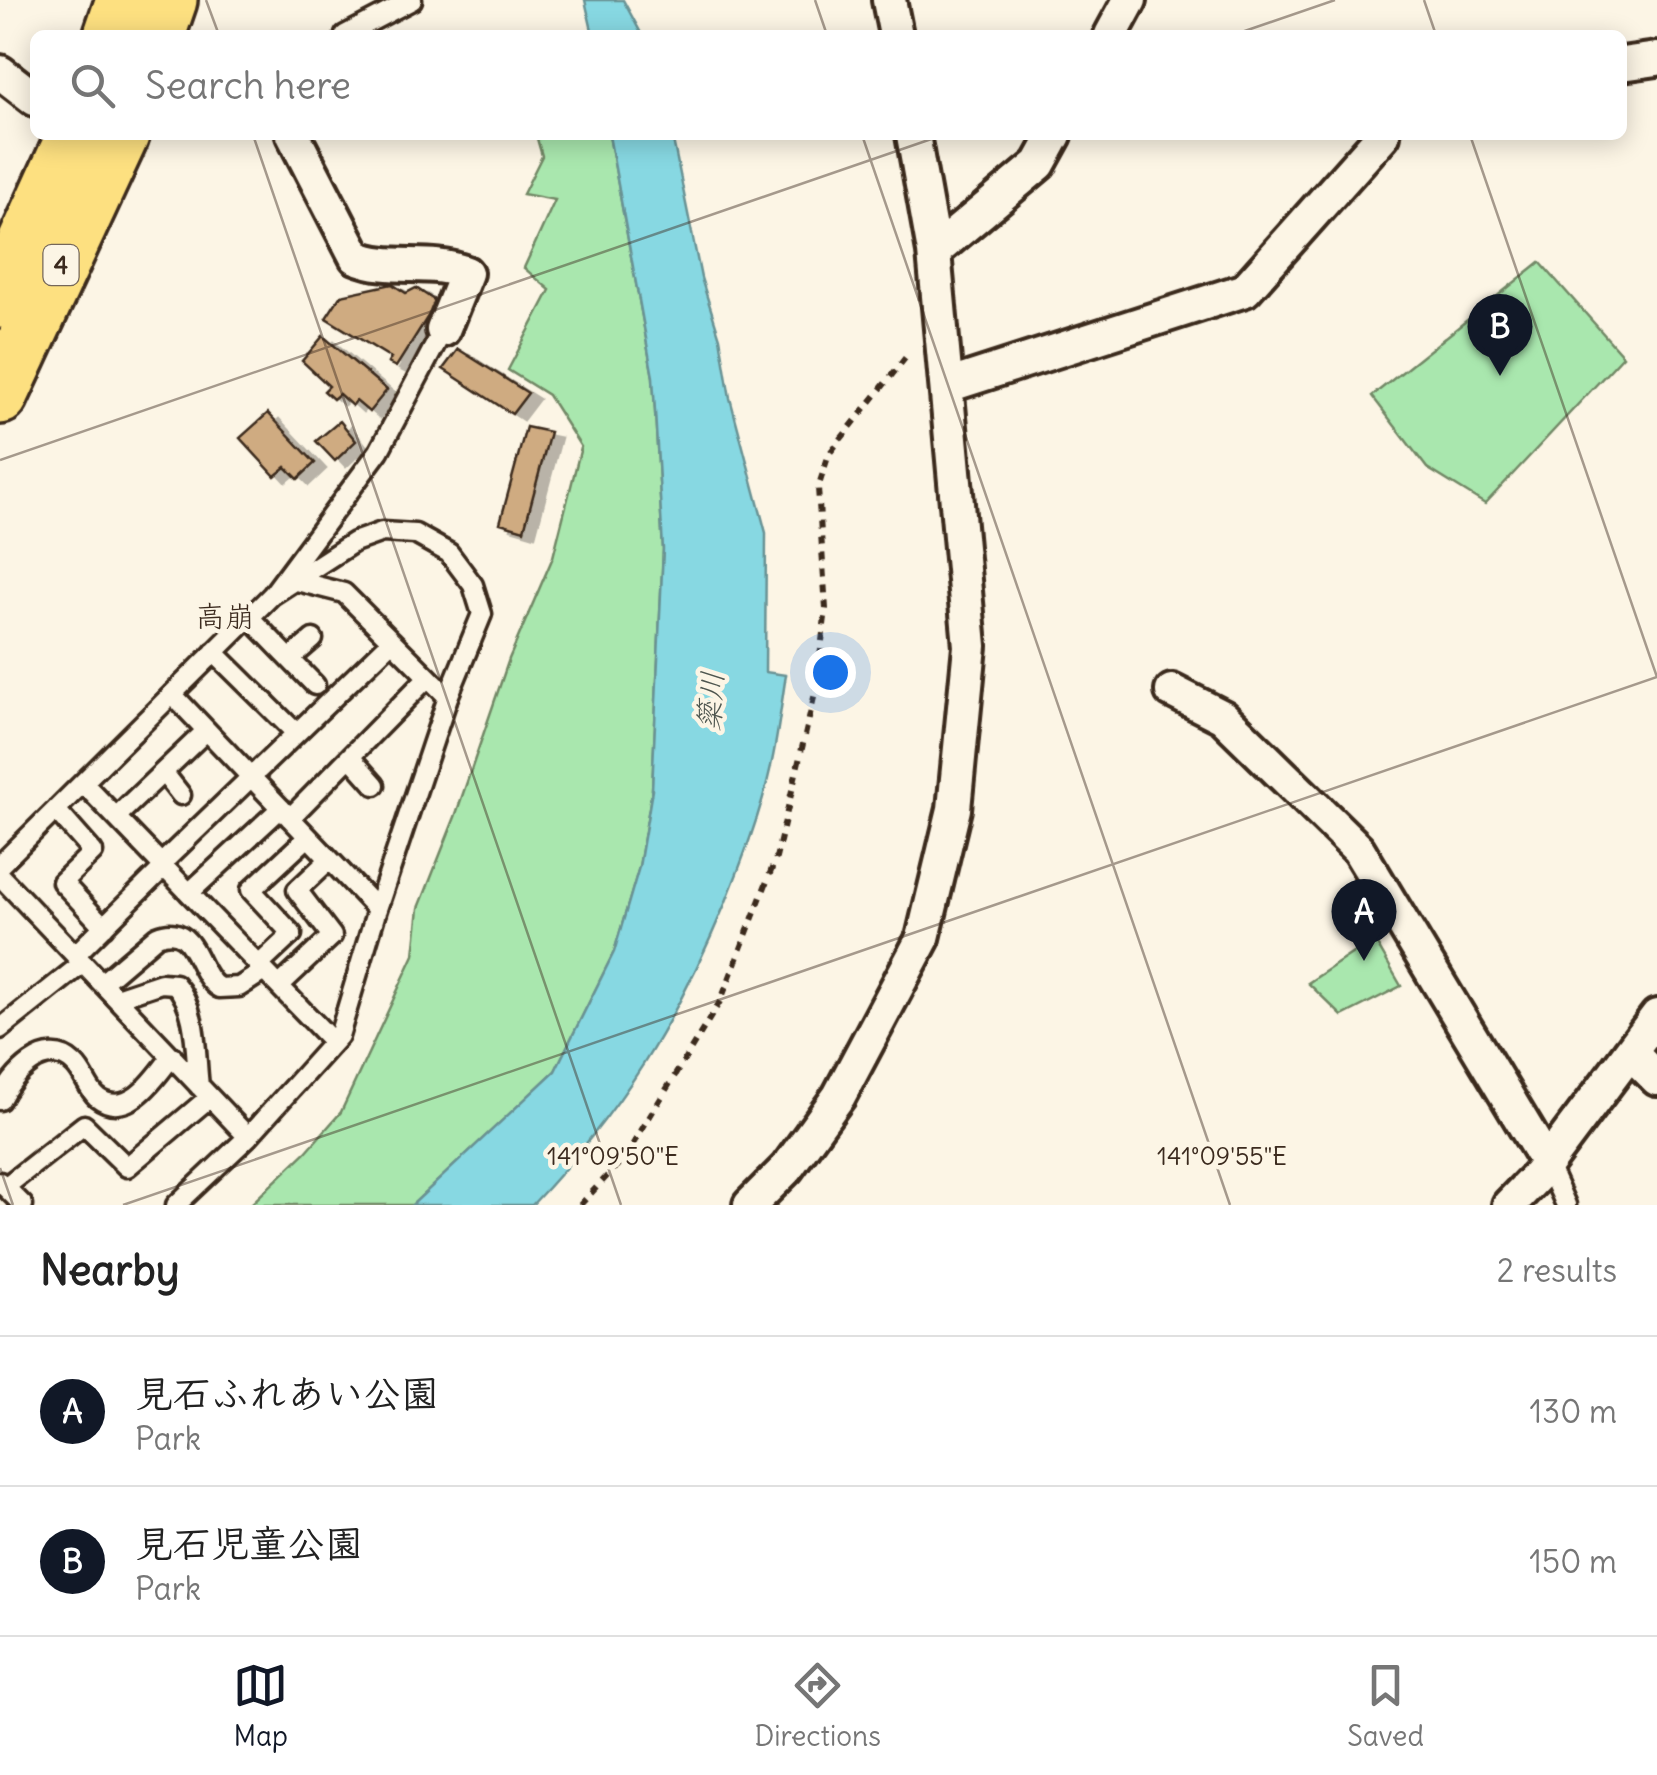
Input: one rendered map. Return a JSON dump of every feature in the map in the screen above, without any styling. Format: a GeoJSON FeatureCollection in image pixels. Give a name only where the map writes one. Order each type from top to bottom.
{"type":"FeatureCollection","features":[{"type":"Feature","properties":{"kind":"highway"},"geometry":{"type":"LineString","coordinates":[[114,30],[124,0]]}},
{"type":"Feature","properties":{"kind":"highway"},"geometry":{"type":"LineString","coordinates":[[159,30],[169,0]]}},
{"type":"Feature","properties":{"kind":"highway","name":"4"},"geometry":{"type":"LineString","coordinates":[[0,300],[73,140]]}},
{"type":"Feature","properties":{"kind":"highway","name":"4"},"geometry":{"type":"LineString","coordinates":[[0,396],[118,140]]}},
{"type":"Feature","properties":{"kind":"street"},"geometry":{"type":"LineString","coordinates":[[889,0],[895,30]]}},
{"type":"Feature","properties":{"kind":"street"},"geometry":{"type":"LineString","coordinates":[[1114,30],[1130,0]]}},
{"type":"Feature","properties":{"kind":"street"},"geometry":{"type":"LineString","coordinates":[[1627,63],[1657,59]]}},
{"type":"Feature","properties":{"kind":"street"},"geometry":{"type":"LineString","coordinates":[[0,72],[30,96]]}},
{"type":"Feature","properties":{"kind":"street"},"geometry":{"type":"LineString","coordinates":[[297,140],[356,257],[374,265],[450,266],[466,273],[443,330]]}},
{"type":"Feature","properties":{"kind":"street"},"geometry":{"type":"LineString","coordinates":[[750,1205],[787,1168],[838,1096],[923,938],[954,809],[970,646],[934,252],[914,140]]}},
{"type":"Feature","properties":{"kind":"street"},"geometry":{"type":"LineString","coordinates":[[934,252],[1039,164],[1053,140]]}},
{"type":"Feature","properties":{"kind":"street"},"geometry":{"type":"LineString","coordinates":[[947,386],[1245,290],[1378,140]]}},
{"type":"Feature","properties":{"kind":"street"},"geometry":{"type":"LineString","coordinates":[[1172,691],[1224,717],[1358,848],[1547,1163]]}},
{"type":"Feature","properties":{"kind":"street"},"geometry":{"type":"LineString","coordinates":[[1508,1205],[1547,1163],[1657,1016]]}},
{"type":"Feature","properties":{"kind":"street"},"geometry":{"type":"LineString","coordinates":[[1630,1052],[1657,1079]]}},
{"type":"Feature","properties":{"kind":"lane"},"geometry":{"type":"LineString","coordinates":[[355,30],[412,0]]}},
{"type":"Feature","properties":{"kind":"lane"},"geometry":{"type":"LineString","coordinates":[[272,595],[379,451],[443,330]]}},
{"type":"Feature","properties":{"kind":"lane"},"geometry":{"type":"LineString","coordinates":[[0,865],[272,595],[354,542],[382,532],[415,534],[449,553],[473,584],[482,614],[448,697],[376,909],[338,1036],[248,1137],[176,1205]]}},
{"type":"Feature","properties":{"kind":"lane"},"geometry":{"type":"LineString","coordinates":[[293,580],[344,593],[448,697]]}},
{"type":"Feature","properties":{"kind":"lane"},"geometry":{"type":"LineString","coordinates":[[249,617],[315,685]]}},
{"type":"Feature","properties":{"kind":"lane"},"geometry":{"type":"LineString","coordinates":[[290,659],[313,640]]}},
{"type":"Feature","properties":{"kind":"lane"},"geometry":{"type":"LineString","coordinates":[[0,1030],[79,959],[104,926],[249,776],[392,641]]}},
{"type":"Feature","properties":{"kind":"lane"},"geometry":{"type":"LineString","coordinates":[[214,652],[295,732]]}},
{"type":"Feature","properties":{"kind":"lane"},"geometry":{"type":"LineString","coordinates":[[189,893],[350,757],[428,676]]}},
{"type":"Feature","properties":{"kind":"lane"},"geometry":{"type":"LineString","coordinates":[[172,694],[376,909]]}},
{"type":"Feature","properties":{"kind":"lane"},"geometry":{"type":"LineString","coordinates":[[116,817],[206,731]]}},
{"type":"Feature","properties":{"kind":"lane"},"geometry":{"type":"LineString","coordinates":[[350,757],[376,785]]}},
{"type":"Feature","properties":{"kind":"lane"},"geometry":{"type":"LineString","coordinates":[[162,772],[181,794]]}},
{"type":"Feature","properties":{"kind":"lane"},"geometry":{"type":"LineString","coordinates":[[83,783],[333,1042]]}},
{"type":"Feature","properties":{"kind":"lane"},"geometry":{"type":"LineString","coordinates":[[56,810],[93,852],[62,882],[104,926]]}},
{"type":"Feature","properties":{"kind":"lane"},"geometry":{"type":"LineString","coordinates":[[102,983],[166,932],[178,934],[194,948],[206,978],[219,988],[239,987],[292,934],[252,890],[308,837]]}},
{"type":"Feature","properties":{"kind":"lane"},"geometry":{"type":"LineString","coordinates":[[279,986],[332,936],[297,890],[330,860]]}},
{"type":"Feature","properties":{"kind":"lane"},"geometry":{"type":"LineString","coordinates":[[0,876],[248,1137]]}},
{"type":"Feature","properties":{"kind":"lane"},"geometry":{"type":"LineString","coordinates":[[116,998],[160,983],[175,984],[182,991],[205,1091]]}},
{"type":"Feature","properties":{"kind":"lane"},"geometry":{"type":"LineString","coordinates":[[0,1100],[23,1068],[50,1056],[63,1057],[74,1064],[98,1098],[114,1103],[131,1100],[145,1090],[172,1056]]}},
{"type":"Feature","properties":{"kind":"lane"},"geometry":{"type":"LineString","coordinates":[[23,1205],[2,1184],[84,1125],[126,1166],[205,1091]]}},
{"type":"Feature","properties":{"kind":"lane"},"geometry":{"type":"LineString","coordinates":[[1547,1163],[1566,1205]]}},
{"type":"Feature","properties":{"kind":"path"},"geometry":{"type":"LineString","coordinates":[[580,1205],[625,1157],[722,1000],[776,858],[816,689],[826,609],[818,488],[823,471],[829,454],[940,316]]}},
{"type":"Feature","properties":{"kind":"green space"},"geometry":{"type":"Polygon","coordinates":[[[537,140],[610,140],[653,377],[663,549],[652,790],[639,867],[614,952],[555,1071],[412,1205],[250,1205],[341,1112],[414,955],[419,908],[509,659],[553,557],[581,447],[548,395],[508,370],[550,290],[524,268],[555,200],[523,194],[542,156],[537,140]]]}},
{"type":"Feature","properties":{"kind":"green space"},"geometry":{"type":"Polygon","coordinates":[[[1540,262],[1623,356],[1485,504],[1427,468],[1372,396],[1540,262]]]}},
{"type":"Feature","properties":{"kind":"green space"},"geometry":{"type":"Polygon","coordinates":[[[1374,939],[1401,986],[1342,1016],[1308,983],[1374,939]]]}},
{"type":"Feature","properties":{"kind":"water"},"geometry":{"type":"Polygon","coordinates":[[[585,0],[623,0],[639,30],[592,30],[585,0]]]}},
{"type":"Feature","properties":{"kind":"water","name":"簗川"},"geometry":{"type":"Polygon","coordinates":[[[610,140],[673,140],[701,278],[720,338],[730,398],[766,533],[765,672],[786,675],[776,743],[751,835],[706,947],[644,1064],[593,1135],[532,1205],[412,1205],[555,1071],[614,952],[639,867],[652,790],[663,549],[653,377],[610,140]]]}},
{"type":"Feature","properties":{"kind":"building"},"geometry":{"type":"Polygon","coordinates":[[[392,284],[406,293],[416,288],[437,302],[396,367],[388,363],[391,358],[326,318],[341,295],[392,284]]]}},
{"type":"Feature","properties":{"kind":"building"},"geometry":{"type":"Polygon","coordinates":[[[323,336],[387,390],[369,412],[356,401],[352,406],[339,394],[333,399],[324,391],[329,386],[302,361],[323,336]]]}},
{"type":"Feature","properties":{"kind":"building"},"geometry":{"type":"Polygon","coordinates":[[[458,349],[528,393],[512,414],[443,369],[458,349]]]}},
{"type":"Feature","properties":{"kind":"building"},"geometry":{"type":"Polygon","coordinates":[[[268,413],[315,463],[298,479],[286,467],[275,476],[240,438],[268,413]]]}},
{"type":"Feature","properties":{"kind":"building"},"geometry":{"type":"Polygon","coordinates":[[[340,421],[356,441],[335,461],[316,441],[340,421]]]}},
{"type":"Feature","properties":{"kind":"building"},"geometry":{"type":"Polygon","coordinates":[[[526,427],[550,432],[524,530],[500,523],[526,427]]]}},
{"type":"Feature","properties":{"kind":"place","name":"見石児童公園"},"geometry":{"type":"Point","coordinates":[1500,376]}},
{"type":"Feature","properties":{"kind":"place","name":"見石ふれあい公園"},"geometry":{"type":"Point","coordinates":[1364,961]}},
{"type":"Feature","properties":{"kind":"district","name":"高崩"},"geometry":{"type":"Point","coordinates":[225,616]}}]}
